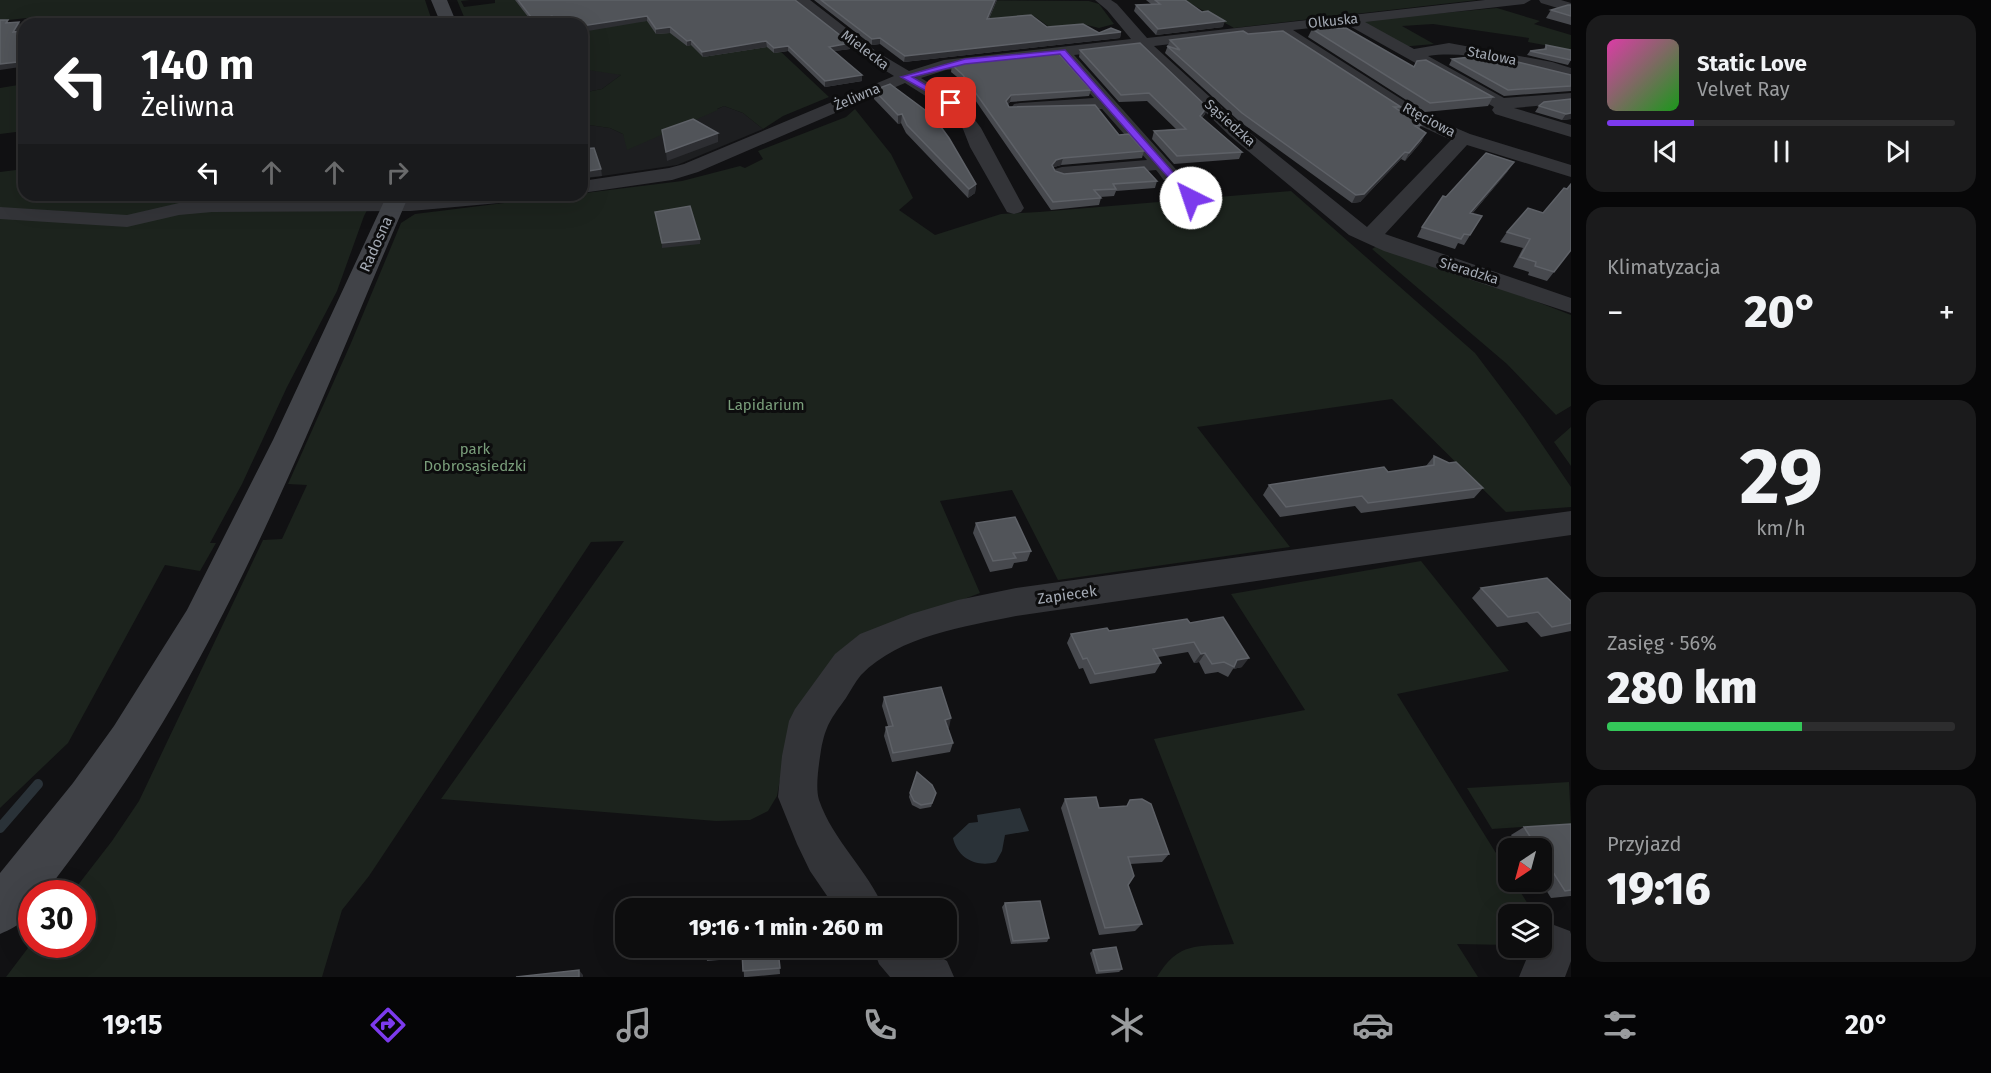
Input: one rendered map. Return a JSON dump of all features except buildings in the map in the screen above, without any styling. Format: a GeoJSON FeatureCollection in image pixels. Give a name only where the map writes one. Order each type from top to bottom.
{"type":"FeatureCollection","features":[{"type":"Feature","properties":{"kind":"main road"},"geometry":{"type":"LineString","coordinates":[[439,0],[446,18]]}},
{"type":"Feature","properties":{"kind":"main road","name":"Radosna"},"geometry":{"type":"LineString","coordinates":[[0,910],[71,822],[138,726],[177,661],[222,577],[285,445],[396,201]]}},
{"type":"Feature","properties":{"kind":"street","name":"Mielecka"},"geometry":{"type":"LineString","coordinates":[[801,0],[871,56],[951,103],[962,112],[1014,208]]}},
{"type":"Feature","properties":{"kind":"street","name":"Sąsiedzka"},"geometry":{"type":"LineString","coordinates":[[1102,0],[1112,7],[1142,43],[1237,132],[1357,230],[1368,236]]}},
{"type":"Feature","properties":{"kind":"street","name":"Olkuska"},"geometry":{"type":"LineString","coordinates":[[1142,43],[1524,0]]}},
{"type":"Feature","properties":{"kind":"street"},"geometry":{"type":"LineString","coordinates":[[1546,0],[1571,8]]}},
{"type":"Feature","properties":{"kind":"street","name":"Stalowa"},"geometry":{"type":"LineString","coordinates":[[1349,20],[1501,107],[1571,131]]}},
{"type":"Feature","properties":{"kind":"street","name":"Rtęciowa"},"geometry":{"type":"LineString","coordinates":[[1279,28],[1422,120],[1463,138],[1377,230],[1368,236]]}},
{"type":"Feature","properties":{"kind":"street","name":"Żeliwna"},"geometry":{"type":"LineString","coordinates":[[588,187],[672,174],[691,168],[905,77],[965,62],[1142,43]]}},
{"type":"Feature","properties":{"kind":"street","name":"Stalowa"},"geometry":{"type":"LineString","coordinates":[[1412,54],[1449,48],[1552,67],[1571,74]]}},
{"type":"Feature","properties":{"kind":"street"},"geometry":{"type":"LineString","coordinates":[[1062,52],[1191,198]]}},
{"type":"Feature","properties":{"kind":"street"},"geometry":{"type":"LineString","coordinates":[[1463,138],[1501,107],[1571,98]]}},
{"type":"Feature","properties":{"kind":"street"},"geometry":{"type":"LineString","coordinates":[[1016,108],[1107,103]]}},
{"type":"Feature","properties":{"kind":"street"},"geometry":{"type":"LineString","coordinates":[[1463,138],[1571,171]]}},
{"type":"Feature","properties":{"kind":"street"},"geometry":{"type":"LineString","coordinates":[[1062,173],[1162,164]]}},
{"type":"Feature","properties":{"kind":"street","name":"Radosna"},"geometry":{"type":"LineString","coordinates":[[0,213],[127,221],[179,209],[212,206],[365,201]]}},
{"type":"Feature","properties":{"kind":"street"},"geometry":{"type":"LineString","coordinates":[[414,201],[450,203],[468,201]]}},
{"type":"Feature","properties":{"kind":"street","name":"Sieradzka"},"geometry":{"type":"LineString","coordinates":[[1368,236],[1571,306]]}},
{"type":"Feature","properties":{"kind":"street","name":"Zapiecek"},"geometry":{"type":"LineString","coordinates":[[854,898],[825,856],[811,830],[798,797],[801,756],[808,721],[848,665],[872,645],[911,628],[958,614],[1016,602],[1571,523]]}},
{"type":"Feature","properties":{"kind":"shaded area"},"geometry":{"type":"Polygon","coordinates":[[[588,70],[621,75],[602,89],[588,92],[588,70]]]}},
{"type":"Feature","properties":{"kind":"shaded area"},"geometry":{"type":"Polygon","coordinates":[[[724,106],[743,113],[763,129],[677,165],[588,178],[588,125],[610,128],[623,134],[627,142],[624,143],[688,123],[724,106]]]}},
{"type":"Feature","properties":{"kind":"shaded area"},"geometry":{"type":"Polygon","coordinates":[[[1020,808],[1029,831],[1005,835],[1002,851],[996,862],[982,864],[969,860],[955,845],[953,838],[969,823],[978,822],[977,815],[1020,808]]]}},
{"type":"Feature","properties":{"kind":"green space"},"geometry":{"type":"Polygon","coordinates":[[[0,0],[425,0],[431,18],[36,17],[0,21],[0,0]]]}},
{"type":"Feature","properties":{"kind":"green space"},"geometry":{"type":"Polygon","coordinates":[[[457,0],[470,0],[461,1],[464,7],[495,3],[495,0],[726,0],[829,97],[783,116],[763,129],[743,113],[724,106],[627,150],[623,134],[610,128],[588,125],[588,92],[602,89],[621,75],[588,70],[588,18],[464,18],[457,0]]]}},
{"type":"Feature","properties":{"kind":"green space"},"geometry":{"type":"Polygon","coordinates":[[[909,0],[1089,1],[1099,4],[1114,24],[1099,28],[1087,25],[1052,29],[1034,16],[932,23],[909,0]]]}},
{"type":"Feature","properties":{"kind":"green space"},"geometry":{"type":"Polygon","coordinates":[[[1184,0],[1477,0],[1234,28],[1184,0]]]}},
{"type":"Feature","properties":{"kind":"green space"},"geometry":{"type":"Polygon","coordinates":[[[1497,8],[1540,21],[1534,24],[1571,35],[1571,50],[1528,42],[1529,38],[1433,24],[1402,26],[1434,44],[1400,47],[1356,21],[1497,8]]]}},
{"type":"Feature","properties":{"kind":"green space"},"geometry":{"type":"Polygon","coordinates":[[[18,85],[18,132],[0,134],[0,88],[18,85]]]}},
{"type":"Feature","properties":{"kind":"green space","name":"park Dobrosąsiedzki"},"geometry":{"type":"Polygon","coordinates":[[[855,109],[891,154],[913,198],[899,210],[935,235],[1001,214],[1291,191],[1475,353],[1524,418],[1571,487],[1571,507],[1506,512],[1392,399],[1197,427],[1290,547],[1058,580],[1012,490],[940,501],[980,593],[867,636],[784,758],[777,796],[768,811],[750,820],[716,821],[441,799],[624,541],[591,542],[369,876],[342,910],[322,977],[6,977],[20,958],[96,958],[96,880],[82,880],[139,801],[263,540],[282,539],[307,485],[288,484],[401,223],[415,214],[520,201],[588,201],[588,193],[682,181],[740,166],[745,168],[763,159],[758,151],[846,117],[855,109]]]}},
{"type":"Feature","properties":{"kind":"green space"},"geometry":{"type":"Polygon","coordinates":[[[18,170],[18,201],[372,201],[364,216],[337,291],[287,387],[242,484],[210,543],[216,543],[200,571],[165,565],[68,743],[0,808],[0,172],[18,170]]]}},
{"type":"Feature","properties":{"kind":"green space"},"geometry":{"type":"Polygon","coordinates":[[[1377,246],[1571,315],[1571,406],[1556,415],[1507,364],[1372,249],[1377,246]]]}},
{"type":"Feature","properties":{"kind":"green space"},"geometry":{"type":"Polygon","coordinates":[[[1571,427],[1571,466],[1554,442],[1571,427]]]}},
{"type":"Feature","properties":{"kind":"green space"},"geometry":{"type":"Polygon","coordinates":[[[1421,561],[1509,671],[1397,694],[1498,856],[1498,892],[1520,892],[1528,904],[1498,904],[1498,945],[1457,944],[1478,977],[1157,977],[1173,957],[1190,948],[1234,944],[1154,739],[1305,710],[1231,594],[1421,561]]]}},
{"type":"Feature","properties":{"kind":"green space"},"geometry":{"type":"Polygon","coordinates":[[[1569,782],[1571,824],[1492,829],[1467,788],[1569,782]]]}},
{"type":"Feature","properties":{"kind":"waterway"},"geometry":{"type":"LineString","coordinates":[[0,828],[38,784]]}},
{"type":"Feature","properties":{"kind":"route"},"geometry":{"type":"LineString","coordinates":[[951,103],[905,77],[931,68],[965,62],[1062,52],[1191,198]]}},
{"type":"Feature","properties":{"kind":"park label","name":"Lapidarium"},"geometry":{"type":"Point","coordinates":[766,405]}}]}
